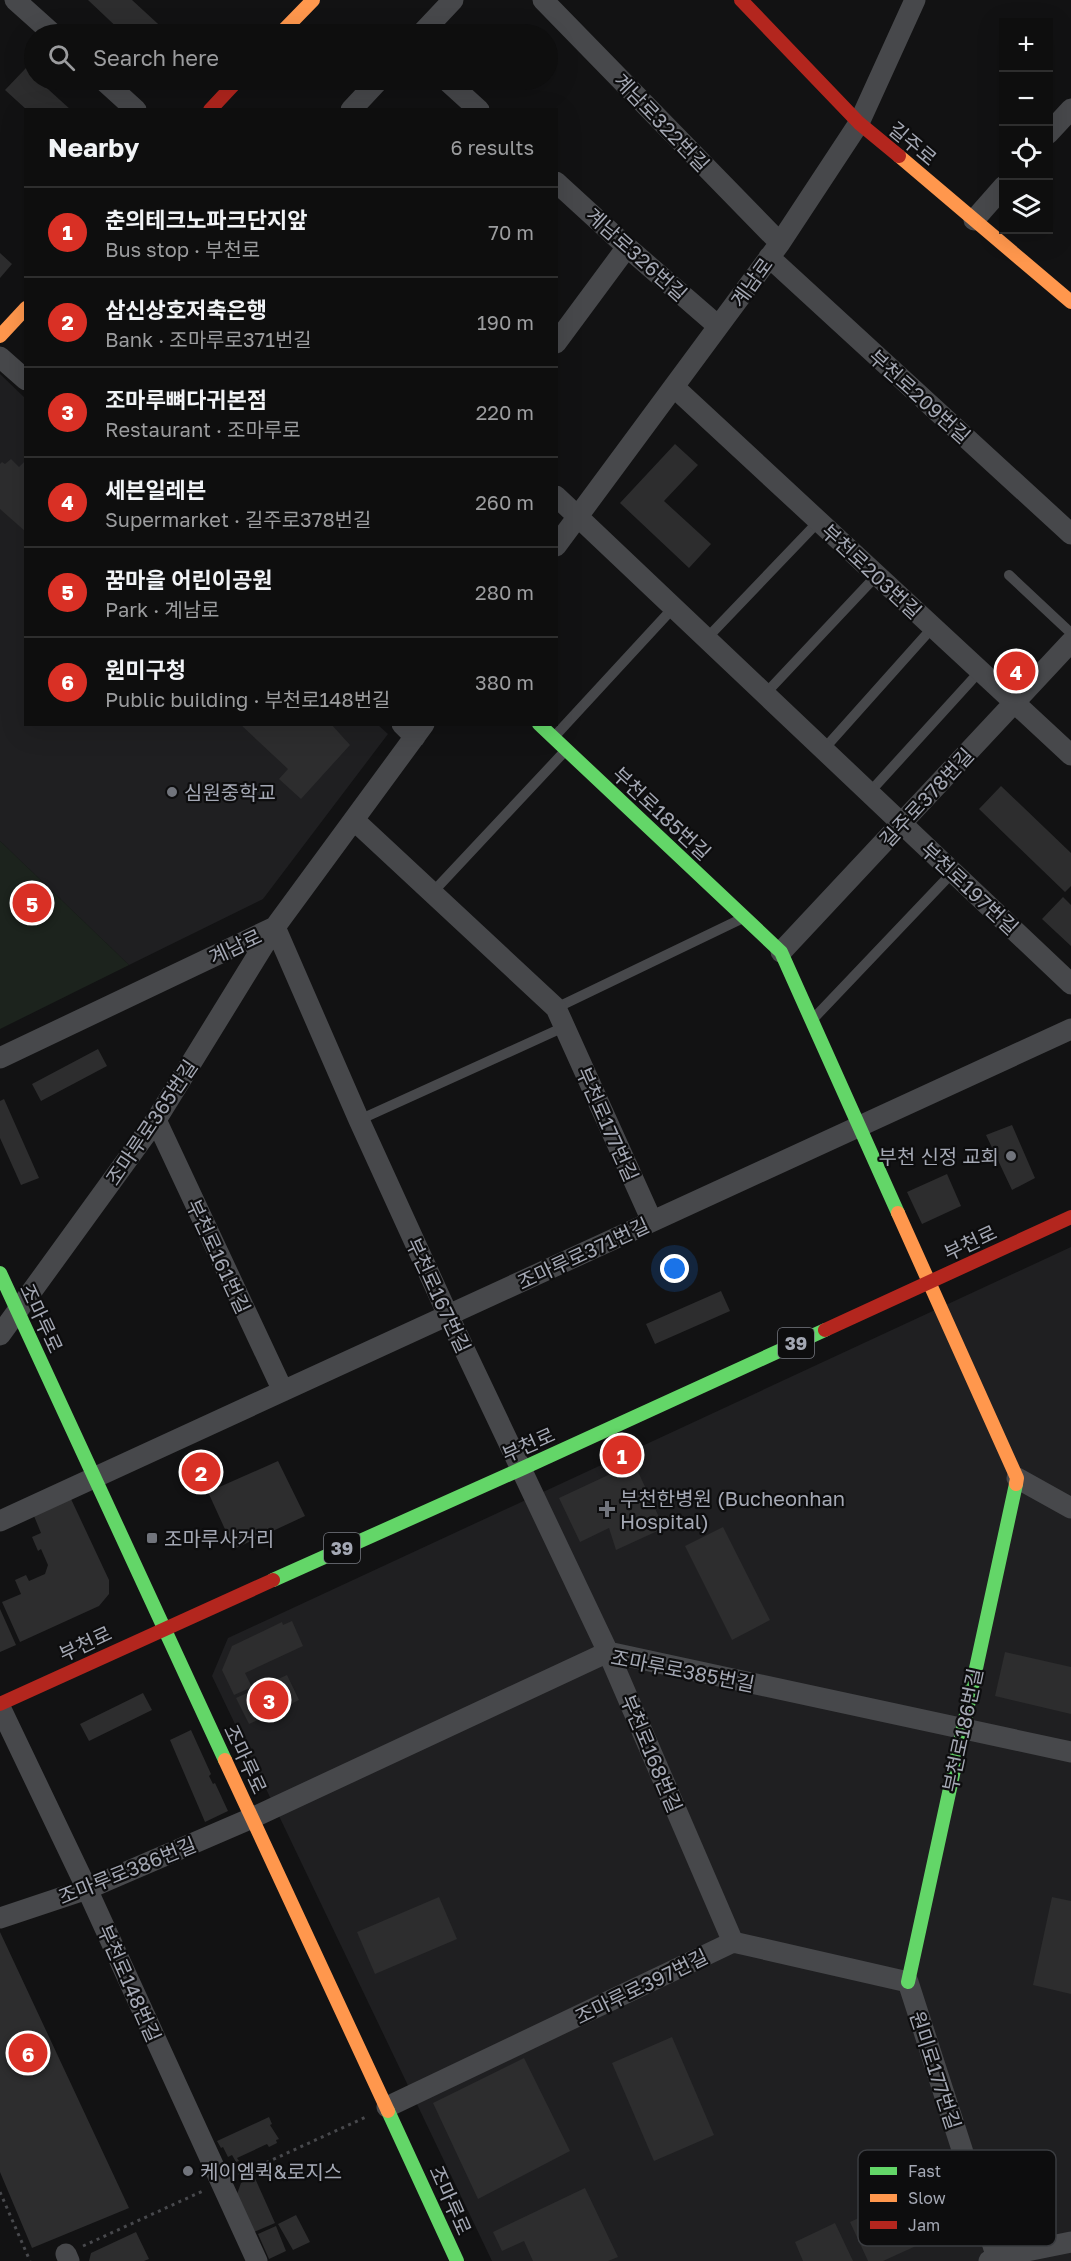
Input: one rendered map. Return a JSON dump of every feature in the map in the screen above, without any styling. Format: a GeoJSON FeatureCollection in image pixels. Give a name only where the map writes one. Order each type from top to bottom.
{"type":"FeatureCollection","features":[{"type":"Feature","properties":{"kind":"street"},"geometry":{"type":"LineString","coordinates":[[15,0],[42,24]]}},
{"type":"Feature","properties":{"kind":"street"},"geometry":{"type":"LineString","coordinates":[[290,24],[313,0]]}},
{"type":"Feature","properties":{"kind":"street"},"geometry":{"type":"LineString","coordinates":[[430,24],[453,0]]}},
{"type":"Feature","properties":{"kind":"street","name":"계남로322번길"},"geometry":{"type":"LineString","coordinates":[[543,0],[775,250]]}},
{"type":"Feature","properties":{"kind":"street","name":"길주로"},"geometry":{"type":"LineString","coordinates":[[741,0],[859,123],[1071,302]]}},
{"type":"Feature","properties":{"kind":"street","name":"계남로"},"geometry":{"type":"LineString","coordinates":[[558,543],[775,250],[859,123],[915,0]]}},
{"type":"Feature","properties":{"kind":"street"},"geometry":{"type":"LineString","coordinates":[[114,90],[134,108]]}},
{"type":"Feature","properties":{"kind":"street"},"geometry":{"type":"LineString","coordinates":[[212,108],[229,90]]}},
{"type":"Feature","properties":{"kind":"street"},"geometry":{"type":"LineString","coordinates":[[353,108],[370,90]]}},
{"type":"Feature","properties":{"kind":"street"},"geometry":{"type":"LineString","coordinates":[[457,90],[477,108]]}},
{"type":"Feature","properties":{"kind":"street"},"geometry":{"type":"LineString","coordinates":[[1053,129],[1071,109]]}},
{"type":"Feature","properties":{"kind":"street","name":"계남로326번길"},"geometry":{"type":"LineString","coordinates":[[558,184],[718,326]]}},
{"type":"Feature","properties":{"kind":"street"},"geometry":{"type":"LineString","coordinates":[[974,220],[999,192]]}},
{"type":"Feature","properties":{"kind":"street"},"geometry":{"type":"LineString","coordinates":[[558,337],[627,247]]}},
{"type":"Feature","properties":{"kind":"street","name":"부천로209번길"},"geometry":{"type":"LineString","coordinates":[[775,250],[1071,534]]}},
{"type":"Feature","properties":{"kind":"street"},"geometry":{"type":"LineString","coordinates":[[0,336],[24,310]]}},
{"type":"Feature","properties":{"kind":"street"},"geometry":{"type":"LineString","coordinates":[[0,357],[24,378]]}},
{"type":"Feature","properties":{"kind":"street","name":"부천로203번길"},"geometry":{"type":"LineString","coordinates":[[674,387],[1071,755]]}},
{"type":"Feature","properties":{"kind":"street","name":"부천로197번길"},"geometry":{"type":"LineString","coordinates":[[558,498],[1071,984]]}},
{"type":"Feature","properties":{"kind":"street","name":"길주로378번길"},"geometry":{"type":"LineString","coordinates":[[781,952],[1071,642]]}},
{"type":"Feature","properties":{"kind":"street","name":"부천로185번길"},"geometry":{"type":"LineString","coordinates":[[541,726],[781,952],[928,1282]]}},
{"type":"Feature","properties":{"kind":"street","name":"계남로"},"geometry":{"type":"LineString","coordinates":[[0,1058],[275,927],[354,820],[414,729]]}},
{"type":"Feature","properties":{"kind":"street","name":"부천로177번길"},"geometry":{"type":"LineString","coordinates":[[354,820],[560,1017],[652,1221]]}},
{"type":"Feature","properties":{"kind":"street","name":"부천로167번길"},"geometry":{"type":"LineString","coordinates":[[275,927],[359,1120],[521,1469]]}},
{"type":"Feature","properties":{"kind":"street","name":"조마루로365번길"},"geometry":{"type":"LineString","coordinates":[[0,1335],[156,1120],[275,927]]}},
{"type":"Feature","properties":{"kind":"street","name":"조마루로371번길"},"geometry":{"type":"LineString","coordinates":[[0,1521],[1071,1029]]}},
{"type":"Feature","properties":{"kind":"street","name":"부천로161번길"},"geometry":{"type":"LineString","coordinates":[[156,1120],[283,1391]]}},
{"type":"Feature","properties":{"kind":"street","name":"부천로"},"geometry":{"type":"LineString","coordinates":[[0,1706],[164,1628],[521,1469],[1071,1217]]}},
{"type":"Feature","properties":{"kind":"street","name":"조마루로"},"geometry":{"type":"LineString","coordinates":[[0,1273],[457,2261]]}},
{"type":"Feature","properties":{"kind":"street"},"geometry":{"type":"LineString","coordinates":[[928,1282],[1017,1478],[1071,1508]]}},
{"type":"Feature","properties":{"kind":"street","name":"부천로168번길"},"geometry":{"type":"LineString","coordinates":[[521,1469],[608,1652],[733,1942]]}},
{"type":"Feature","properties":{"kind":"street","name":"부천로186번길"},"geometry":{"type":"LineString","coordinates":[[908,1982],[1017,1478]]}},
{"type":"Feature","properties":{"kind":"street","name":"조마루로385번길"},"geometry":{"type":"LineString","coordinates":[[252,1818],[608,1652],[1071,1752]]}},
{"type":"Feature","properties":{"kind":"street","name":"부천로148번길"},"geometry":{"type":"LineString","coordinates":[[0,1706],[87,1889],[256,2261]]}},
{"type":"Feature","properties":{"kind":"street","name":"조마루로386번길"},"geometry":{"type":"LineString","coordinates":[[0,1918],[87,1889],[252,1818]]}},
{"type":"Feature","properties":{"kind":"street"},"geometry":{"type":"LineString","coordinates":[[733,1942],[908,1982]]}},
{"type":"Feature","properties":{"kind":"street","name":"조마루로397번길"},"geometry":{"type":"LineString","coordinates":[[387,2107],[733,1942]]}},
{"type":"Feature","properties":{"kind":"street","name":"원미로177번길"},"geometry":{"type":"LineString","coordinates":[[908,1982],[960,2150]]}},
{"type":"Feature","properties":{"kind":"street"},"geometry":{"type":"LineString","coordinates":[[1056,2246],[1071,2242]]}},
{"type":"Feature","properties":{"kind":"street"},"geometry":{"type":"LineString","coordinates":[[994,2260],[1054,2246]]}},
{"type":"Feature","properties":{"kind":"lane"},"geometry":{"type":"LineString","coordinates":[[707,638],[819,521]]}},
{"type":"Feature","properties":{"kind":"lane"},"geometry":{"type":"LineString","coordinates":[[765,694],[877,575]]}},
{"type":"Feature","properties":{"kind":"lane"},"geometry":{"type":"LineString","coordinates":[[1009,575],[1071,633]]}},
{"type":"Feature","properties":{"kind":"lane"},"geometry":{"type":"LineString","coordinates":[[553,738],[674,607]]}},
{"type":"Feature","properties":{"kind":"lane"},"geometry":{"type":"LineString","coordinates":[[824,749],[933,627]]}},
{"type":"Feature","properties":{"kind":"lane"},"geometry":{"type":"LineString","coordinates":[[869,793],[980,671]]}},
{"type":"Feature","properties":{"kind":"lane"},"geometry":{"type":"LineString","coordinates":[[432,893],[566,750]]}},
{"type":"Feature","properties":{"kind":"lane"},"geometry":{"type":"LineString","coordinates":[[811,1021],[953,872]]}},
{"type":"Feature","properties":{"kind":"lane"},"geometry":{"type":"LineString","coordinates":[[359,1120],[470,1070],[560,1017],[744,918]]}},
{"type":"Feature","properties":{"kind":"path"},"geometry":{"type":"LineString","coordinates":[[0,2192],[30,2261]]}},
{"type":"Feature","properties":{"kind":"shaded area","name":"심원중학교"},"geometry":{"type":"Polygon","coordinates":[[[0,374],[24,397],[24,726],[379,726],[388,734],[263,899],[129,965],[0,841],[0,374]]]}},
{"type":"Feature","properties":{"kind":"shaded area"},"geometry":{"type":"Polygon","coordinates":[[[0,841],[129,965],[0,1029],[0,841]]]}},
{"type":"Feature","properties":{"kind":"shaded area"},"geometry":{"type":"Polygon","coordinates":[[[1071,1247],[1071,2261],[492,2261],[212,1676],[228,1638],[1071,1247]]]}},
{"type":"Feature","properties":{"kind":"building"},"geometry":{"type":"Polygon","coordinates":[[[88,0],[132,0],[158,24],[113,24],[88,0]]]}},
{"type":"Feature","properties":{"kind":"building"},"geometry":{"type":"Polygon","coordinates":[[[24,70],[24,90],[49,90],[69,108],[25,108],[5,90],[24,70]]]}},
{"type":"Feature","properties":{"kind":"building"},"geometry":{"type":"Polygon","coordinates":[[[0,253],[12,264],[0,278],[0,253]]]}},
{"type":"Feature","properties":{"kind":"building"},"geometry":{"type":"Polygon","coordinates":[[[675,444],[698,465],[664,501],[711,544],[689,568],[620,503],[675,444]]]}},
{"type":"Feature","properties":{"kind":"building"},"geometry":{"type":"Polygon","coordinates":[[[11,459],[19,467],[24,462],[24,530],[0,509],[0,464],[2,462],[5,464],[11,459]]]}},
{"type":"Feature","properties":{"kind":"building"},"geometry":{"type":"Polygon","coordinates":[[[242,726],[333,726],[350,745],[301,799],[279,779],[288,769],[242,726]]]}},
{"type":"Feature","properties":{"kind":"building"},"geometry":{"type":"Polygon","coordinates":[[[1001,786],[1071,853],[1071,886],[1065,892],[979,809],[1001,786]]]}},
{"type":"Feature","properties":{"kind":"building"},"geometry":{"type":"Polygon","coordinates":[[[1063,897],[1071,905],[1071,946],[1042,919],[1063,897]]]}},
{"type":"Feature","properties":{"kind":"building"},"geometry":{"type":"Polygon","coordinates":[[[98,1049],[107,1066],[41,1101],[32,1084],[98,1049]]]}},
{"type":"Feature","properties":{"kind":"building"},"geometry":{"type":"Polygon","coordinates":[[[4,1099],[39,1178],[21,1185],[0,1138],[0,1101],[4,1099]]]}},
{"type":"Feature","properties":{"kind":"building","name":"부천 신정 교회"},"geometry":{"type":"Polygon","coordinates":[[[1012,1125],[1035,1178],[1012,1190],[986,1135],[1012,1125]]]}},
{"type":"Feature","properties":{"kind":"building"},"geometry":{"type":"Polygon","coordinates":[[[947,1174],[961,1206],[922,1224],[907,1192],[947,1174]]]}},
{"type":"Feature","properties":{"kind":"building"},"geometry":{"type":"Polygon","coordinates":[[[721,1291],[730,1311],[655,1344],[646,1324],[721,1291]]]}},
{"type":"Feature","properties":{"kind":"building"},"geometry":{"type":"Polygon","coordinates":[[[278,1461],[305,1516],[234,1549],[208,1492],[278,1461]]]}},
{"type":"Feature","properties":{"kind":"building"},"geometry":{"type":"Polygon","coordinates":[[[634,1463],[664,1528],[616,1550],[609,1528],[580,1542],[559,1498],[634,1463]]]}},
{"type":"Feature","properties":{"kind":"building"},"geometry":{"type":"Polygon","coordinates":[[[71,1499],[109,1580],[109,1594],[99,1606],[20,1642],[2,1602],[21,1594],[15,1580],[26,1575],[29,1581],[45,1574],[48,1565],[41,1549],[38,1551],[32,1537],[41,1533],[34,1516],[71,1499]]]}},
{"type":"Feature","properties":{"kind":"building"},"geometry":{"type":"Polygon","coordinates":[[[723,1527],[770,1620],[732,1640],[685,1546],[723,1527]]]}},
{"type":"Feature","properties":{"kind":"building"},"geometry":{"type":"Polygon","coordinates":[[[0,1609],[16,1645],[0,1652],[0,1609]]]}},
{"type":"Feature","properties":{"kind":"building"},"geometry":{"type":"Polygon","coordinates":[[[292,1621],[303,1646],[245,1673],[252,1687],[234,1695],[222,1670],[232,1646],[282,1622],[283,1625],[292,1621]]]}},
{"type":"Feature","properties":{"kind":"building"},"geometry":{"type":"Polygon","coordinates":[[[1005,1652],[1071,1667],[1071,1714],[995,1696],[1005,1652]]]}},
{"type":"Feature","properties":{"kind":"building"},"geometry":{"type":"Polygon","coordinates":[[[287,1675],[299,1700],[249,1724],[236,1698],[287,1675]]]}},
{"type":"Feature","properties":{"kind":"building"},"geometry":{"type":"Polygon","coordinates":[[[143,1693],[152,1710],[89,1741],[80,1724],[143,1693]]]}},
{"type":"Feature","properties":{"kind":"building"},"geometry":{"type":"Polygon","coordinates":[[[191,1730],[211,1774],[209,1776],[213,1784],[215,1783],[228,1811],[205,1822],[170,1740],[191,1730]]]}},
{"type":"Feature","properties":{"kind":"building"},"geometry":{"type":"Polygon","coordinates":[[[439,1897],[457,1939],[375,1974],[357,1932],[439,1897]]]}},
{"type":"Feature","properties":{"kind":"building"},"geometry":{"type":"Polygon","coordinates":[[[1052,1897],[1071,1901],[1071,1994],[1033,1985],[1052,1897]]]}},
{"type":"Feature","properties":{"kind":"building"},"geometry":{"type":"Polygon","coordinates":[[[0,1932],[129,2208],[32,2248],[0,2172],[0,1932]]]}},
{"type":"Feature","properties":{"kind":"building"},"geometry":{"type":"Polygon","coordinates":[[[672,2037],[714,2135],[654,2161],[612,2063],[672,2037]]]}},
{"type":"Feature","properties":{"kind":"building"},"geometry":{"type":"Polygon","coordinates":[[[524,2058],[570,2151],[478,2199],[433,2103],[524,2058]]]}},
{"type":"Feature","properties":{"kind":"building"},"geometry":{"type":"Polygon","coordinates":[[[269,2117],[272,2124],[270,2125],[279,2139],[276,2140],[277,2143],[269,2147],[267,2144],[237,2158],[239,2161],[236,2162],[232,2155],[228,2157],[217,2141],[269,2117]]]}},
{"type":"Feature","properties":{"kind":"building"},"geometry":{"type":"Polygon","coordinates":[[[254,2176],[275,2223],[254,2232],[237,2194],[241,2183],[254,2176]]]}},
{"type":"Feature","properties":{"kind":"building"},"geometry":{"type":"Polygon","coordinates":[[[585,2188],[618,2257],[608,2261],[533,2261],[524,2241],[502,2251],[493,2232],[585,2188]]]}},
{"type":"Feature","properties":{"kind":"building"},"geometry":{"type":"Polygon","coordinates":[[[296,2215],[310,2242],[293,2250],[278,2224],[296,2215]]]}},
{"type":"Feature","properties":{"kind":"building"},"geometry":{"type":"Polygon","coordinates":[[[858,2218],[858,2239],[850,2222],[858,2218]]]}},
{"type":"Feature","properties":{"kind":"building"},"geometry":{"type":"Polygon","coordinates":[[[835,2223],[853,2261],[803,2261],[795,2242],[835,2223]]]}},
{"type":"Feature","properties":{"kind":"building"},"geometry":{"type":"Polygon","coordinates":[[[276,2226],[286,2251],[269,2259],[258,2234],[276,2226]]]}},
{"type":"Feature","properties":{"kind":"building"},"geometry":{"type":"Polygon","coordinates":[[[136,2232],[149,2259],[144,2261],[89,2261],[91,2253],[136,2232]]]}},
{"type":"Feature","properties":{"kind":"building"},"geometry":{"type":"Polygon","coordinates":[[[861,2246],[916,2246],[883,2261],[868,2261],[861,2246]]]}},
{"type":"Feature","properties":{"kind":"traffic: fast"},"geometry":{"type":"LineString","coordinates":[[541,726],[781,952],[898,1213]]}},
{"type":"Feature","properties":{"kind":"traffic: fast"},"geometry":{"type":"LineString","coordinates":[[0,1273],[225,1760]]}},
{"type":"Feature","properties":{"kind":"traffic: fast"},"geometry":{"type":"LineString","coordinates":[[273,1580],[825,1330]]}},
{"type":"Feature","properties":{"kind":"traffic: fast"},"geometry":{"type":"LineString","coordinates":[[908,1982],[1016,1484]]}},
{"type":"Feature","properties":{"kind":"traffic: fast"},"geometry":{"type":"LineString","coordinates":[[388,2111],[457,2261]]}},
{"type":"Feature","properties":{"kind":"traffic: slow"},"geometry":{"type":"LineString","coordinates":[[290,24],[313,0]]}},
{"type":"Feature","properties":{"kind":"traffic: slow"},"geometry":{"type":"LineString","coordinates":[[899,156],[1071,302]]}},
{"type":"Feature","properties":{"kind":"traffic: slow"},"geometry":{"type":"LineString","coordinates":[[0,336],[24,310]]}},
{"type":"Feature","properties":{"kind":"traffic: slow"},"geometry":{"type":"LineString","coordinates":[[898,1213],[1017,1478],[1016,1484]]}},
{"type":"Feature","properties":{"kind":"traffic: slow"},"geometry":{"type":"LineString","coordinates":[[225,1760],[388,2111]]}},
{"type":"Feature","properties":{"kind":"traffic: jam"},"geometry":{"type":"LineString","coordinates":[[741,0],[859,123],[899,156]]}},
{"type":"Feature","properties":{"kind":"traffic: jam"},"geometry":{"type":"LineString","coordinates":[[212,108],[229,90]]}},
{"type":"Feature","properties":{"kind":"traffic: jam"},"geometry":{"type":"LineString","coordinates":[[825,1330],[1071,1217]]}},
{"type":"Feature","properties":{"kind":"traffic: jam"},"geometry":{"type":"LineString","coordinates":[[0,1704],[273,1580]]}},
{"type":"Feature","properties":{"kind":"place","name":"세븐일레븐"},"geometry":{"type":"Point","coordinates":[1016,671]}},
{"type":"Feature","properties":{"kind":"place","name":"심원중학교"},"geometry":{"type":"Point","coordinates":[172,792]}},
{"type":"Feature","properties":{"kind":"place","name":"꿈마을 어린이공원"},"geometry":{"type":"Point","coordinates":[32,903]}},
{"type":"Feature","properties":{"kind":"place","name":"부천 신정 교회"},"geometry":{"type":"Point","coordinates":[1011,1156]}},
{"type":"Feature","properties":{"kind":"place","name":"춘의테크노파크단지앞"},"geometry":{"type":"Point","coordinates":[622,1455]}},
{"type":"Feature","properties":{"kind":"place","name":"삼신상호저축은행"},"geometry":{"type":"Point","coordinates":[201,1472]}},
{"type":"Feature","properties":{"kind":"place","name":"부천한병원 (Bucheonhan Hospital)"},"geometry":{"type":"Point","coordinates":[607,1509]}},
{"type":"Feature","properties":{"kind":"place","name":"조마루사거리"},"geometry":{"type":"Point","coordinates":[152,1538]}},
{"type":"Feature","properties":{"kind":"place","name":"조마루뼈다귀본점"},"geometry":{"type":"Point","coordinates":[269,1700]}},
{"type":"Feature","properties":{"kind":"place","name":"원미구청"},"geometry":{"type":"Point","coordinates":[28,2053]}},
{"type":"Feature","properties":{"kind":"place","name":"케이엠퀵&로지스"},"geometry":{"type":"Point","coordinates":[188,2171]}}]}
